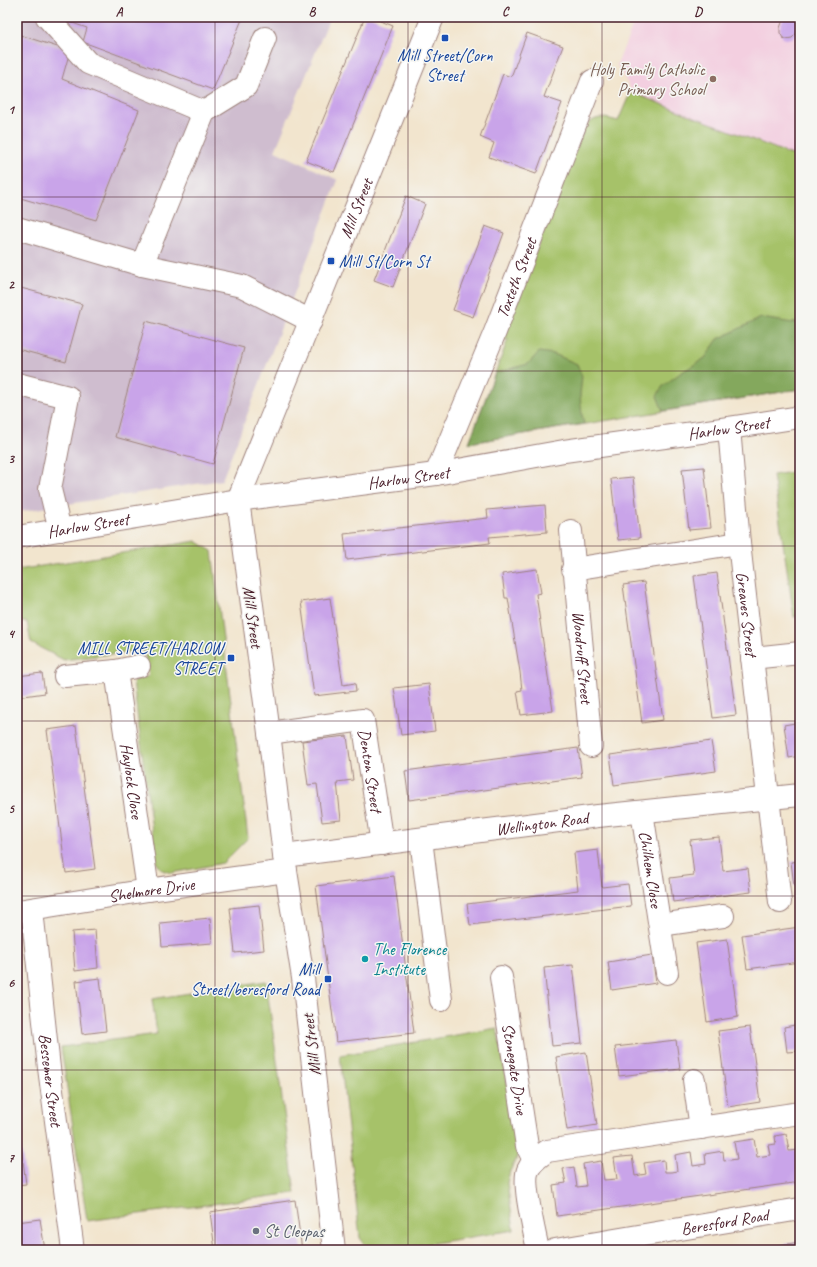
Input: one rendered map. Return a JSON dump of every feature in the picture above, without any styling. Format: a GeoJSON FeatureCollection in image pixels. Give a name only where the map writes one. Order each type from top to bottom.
{"type":"FeatureCollection","features":[{"type":"Feature","properties":{"kind":"street"},"geometry":{"type":"LineString","coordinates":[[46,17],[88,63],[204,112]]}},
{"type":"Feature","properties":{"kind":"street","name":"Mill Street"},"geometry":{"type":"LineString","coordinates":[[334,1250],[303,978],[285,864],[238,500],[433,17]]}},
{"type":"Feature","properties":{"kind":"street"},"geometry":{"type":"LineString","coordinates":[[142,265],[204,112],[246,86],[266,38]]}},
{"type":"Feature","properties":{"kind":"street","name":"Toxteth Street"},"geometry":{"type":"LineString","coordinates":[[436,474],[495,332],[592,81]]}},
{"type":"Feature","properties":{"kind":"street"},"geometry":{"type":"LineString","coordinates":[[17,228],[142,265],[242,286],[310,321]]}},
{"type":"Feature","properties":{"kind":"street"},"geometry":{"type":"LineString","coordinates":[[17,384],[68,397],[50,489],[60,530]]}},
{"type":"Feature","properties":{"kind":"street","name":"Harlow Street"},"geometry":{"type":"LineString","coordinates":[[17,537],[238,500],[436,474],[564,451],[800,417]]}},
{"type":"Feature","properties":{"kind":"street","name":"Greaves Street"},"geometry":{"type":"LineString","coordinates":[[729,428],[739,543],[780,902]]}},
{"type":"Feature","properties":{"kind":"street","name":"Woodruff Street"},"geometry":{"type":"LineString","coordinates":[[571,531],[591,746]]}},
{"type":"Feature","properties":{"kind":"street"},"geometry":{"type":"LineString","coordinates":[[574,569],[739,543]]}},
{"type":"Feature","properties":{"kind":"street"},"geometry":{"type":"LineString","coordinates":[[752,658],[800,654]]}},
{"type":"Feature","properties":{"kind":"street"},"geometry":{"type":"LineString","coordinates":[[65,676],[116,671],[139,666]]}},
{"type":"Feature","properties":{"kind":"street","name":"Haylock Close"},"geometry":{"type":"LineString","coordinates":[[116,671],[148,890]]}},
{"type":"Feature","properties":{"kind":"street","name":"Denton Street"},"geometry":{"type":"LineString","coordinates":[[269,733],[363,720],[382,844]]}},
{"type":"Feature","properties":{"kind":"street","name":"Wellington Road"},"geometry":{"type":"LineString","coordinates":[[285,864],[382,844],[598,816],[800,795]]}},
{"type":"Feature","properties":{"kind":"street","name":"Chilhem Close"},"geometry":{"type":"LineString","coordinates":[[642,812],[667,973]]}},
{"type":"Feature","properties":{"kind":"street"},"geometry":{"type":"LineString","coordinates":[[421,839],[441,1000]]}},
{"type":"Feature","properties":{"kind":"street","name":"Shelmore Drive"},"geometry":{"type":"LineString","coordinates":[[25,911],[148,890],[285,864]]}},
{"type":"Feature","properties":{"kind":"street","name":"Bessemer Street"},"geometry":{"type":"LineString","coordinates":[[25,911],[49,1068],[74,1250]]}},
{"type":"Feature","properties":{"kind":"street","name":"Chilhem Close"},"geometry":{"type":"LineString","coordinates":[[660,925],[723,916]]}},
{"type":"Feature","properties":{"kind":"street","name":"Stonegate Drive"},"geometry":{"type":"LineString","coordinates":[[501,977],[527,1146],[534,1160]]}},
{"type":"Feature","properties":{"kind":"street"},"geometry":{"type":"LineString","coordinates":[[694,1080],[701,1128]]}},
{"type":"Feature","properties":{"kind":"street"},"geometry":{"type":"LineString","coordinates":[[538,1250],[527,1188],[527,1172],[534,1160],[547,1151],[800,1113]]}},
{"type":"Feature","properties":{"kind":"street","name":"Beresford Road"},"geometry":{"type":"LineString","coordinates":[[555,1250],[800,1209]]}},
{"type":"Feature","properties":{"kind":"shaded area"},"geometry":{"type":"Polygon","coordinates":[[[17,17],[330,17],[275,151],[338,180],[222,480],[17,512],[17,17]]]}},
{"type":"Feature","properties":{"kind":"shaded area","name":"Holy Family Catholic Primary School"},"geometry":{"type":"Polygon","coordinates":[[[636,17],[800,17],[800,158],[633,93],[617,65],[636,17]]]}},
{"type":"Feature","properties":{"kind":"green space"},"geometry":{"type":"Polygon","coordinates":[[[633,93],[800,158],[800,389],[469,443],[508,339],[501,340],[584,129],[591,121],[599,118],[618,121],[628,98],[633,93]]]}},
{"type":"Feature","properties":{"kind":"green space"},"geometry":{"type":"Polygon","coordinates":[[[761,318],[793,323],[800,322],[800,389],[663,411],[657,396],[663,386],[705,358],[718,339],[761,318]]]}},
{"type":"Feature","properties":{"kind":"green space"},"geometry":{"type":"Polygon","coordinates":[[[539,352],[554,354],[577,364],[582,376],[580,395],[584,424],[469,443],[495,373],[528,364],[539,352]]]}},
{"type":"Feature","properties":{"kind":"green space"},"geometry":{"type":"Polygon","coordinates":[[[800,471],[800,616],[794,617],[773,475],[800,471]]]}},
{"type":"Feature","properties":{"kind":"green space"},"geometry":{"type":"Polygon","coordinates":[[[196,541],[212,551],[248,838],[223,863],[172,873],[162,870],[156,862],[133,681],[149,676],[144,650],[64,660],[31,643],[27,622],[17,622],[17,570],[196,541]]]}},
{"type":"Feature","properties":{"kind":"green space"},"geometry":{"type":"Polygon","coordinates":[[[266,981],[295,1193],[87,1221],[61,1047],[157,1034],[152,999],[266,981]]]}},
{"type":"Feature","properties":{"kind":"green space"},"geometry":{"type":"Polygon","coordinates":[[[497,1028],[520,1153],[510,1171],[507,1183],[514,1230],[392,1250],[373,1250],[360,1238],[340,1055],[497,1028]]]}},
{"type":"Feature","properties":{"kind":"building"},"geometry":{"type":"Polygon","coordinates":[[[55,17],[243,17],[213,90],[83,42],[87,28],[55,17]]]}},
{"type":"Feature","properties":{"kind":"building"},"geometry":{"type":"Polygon","coordinates":[[[365,17],[371,17],[393,26],[334,172],[306,161],[365,17]]]}},
{"type":"Feature","properties":{"kind":"building"},"geometry":{"type":"Polygon","coordinates":[[[784,17],[800,17],[800,25],[796,34],[792,38],[783,38],[780,33],[780,28],[784,17]]]}},
{"type":"Feature","properties":{"kind":"building"},"geometry":{"type":"Polygon","coordinates":[[[527,33],[563,46],[544,97],[562,103],[536,174],[489,157],[494,143],[480,137],[503,74],[511,77],[527,33]]]}},
{"type":"Feature","properties":{"kind":"building"},"geometry":{"type":"Polygon","coordinates":[[[17,34],[70,51],[62,79],[139,110],[96,220],[17,197],[17,34]]]}},
{"type":"Feature","properties":{"kind":"building"},"geometry":{"type":"Polygon","coordinates":[[[406,196],[425,204],[393,287],[374,280],[406,196]]]}},
{"type":"Feature","properties":{"kind":"building"},"geometry":{"type":"Polygon","coordinates":[[[485,226],[504,233],[473,317],[453,310],[485,226]]]}},
{"type":"Feature","properties":{"kind":"building"},"geometry":{"type":"Polygon","coordinates":[[[17,287],[82,304],[66,362],[17,349],[17,287]]]}},
{"type":"Feature","properties":{"kind":"building"},"geometry":{"type":"Polygon","coordinates":[[[146,321],[244,348],[213,464],[115,437],[146,321]]]}},
{"type":"Feature","properties":{"kind":"building"},"geometry":{"type":"Polygon","coordinates":[[[704,467],[711,528],[689,530],[682,469],[704,467]]]}},
{"type":"Feature","properties":{"kind":"building"},"geometry":{"type":"Polygon","coordinates":[[[633,477],[640,538],[618,540],[611,479],[633,477]]]}},
{"type":"Feature","properties":{"kind":"building"},"geometry":{"type":"Polygon","coordinates":[[[545,505],[547,532],[489,537],[490,543],[347,560],[344,534],[488,518],[487,510],[545,505]]]}},
{"type":"Feature","properties":{"kind":"building"},"geometry":{"type":"Polygon","coordinates":[[[537,569],[541,593],[536,594],[553,711],[521,715],[517,691],[522,690],[520,672],[508,598],[505,598],[502,574],[537,569]]]}},
{"type":"Feature","properties":{"kind":"building"},"geometry":{"type":"Polygon","coordinates":[[[717,573],[736,715],[713,718],[694,576],[717,573]]]}},
{"type":"Feature","properties":{"kind":"building"},"geometry":{"type":"Polygon","coordinates":[[[644,582],[663,720],[642,723],[623,585],[644,582]]]}},
{"type":"Feature","properties":{"kind":"building"},"geometry":{"type":"Polygon","coordinates":[[[330,598],[343,685],[355,683],[356,691],[314,696],[301,602],[330,598]]]}},
{"type":"Feature","properties":{"kind":"building"},"geometry":{"type":"Polygon","coordinates":[[[42,673],[45,693],[17,697],[17,676],[42,673]]]}},
{"type":"Feature","properties":{"kind":"building"},"geometry":{"type":"Polygon","coordinates":[[[429,684],[435,731],[401,735],[394,688],[429,684]]]}},
{"type":"Feature","properties":{"kind":"building"},"geometry":{"type":"Polygon","coordinates":[[[800,722],[800,756],[789,758],[784,725],[800,722]]]}},
{"type":"Feature","properties":{"kind":"building"},"geometry":{"type":"Polygon","coordinates":[[[76,726],[95,869],[66,873],[47,730],[76,726]]]}},
{"type":"Feature","properties":{"kind":"building"},"geometry":{"type":"Polygon","coordinates":[[[347,736],[353,780],[337,782],[341,820],[322,822],[317,784],[308,785],[302,741],[347,736]]]}},
{"type":"Feature","properties":{"kind":"building"},"geometry":{"type":"Polygon","coordinates":[[[711,741],[716,771],[614,785],[610,755],[711,741]]]}},
{"type":"Feature","properties":{"kind":"building"},"geometry":{"type":"Polygon","coordinates":[[[578,748],[582,777],[409,800],[405,771],[578,748]]]}},
{"type":"Feature","properties":{"kind":"building"},"geometry":{"type":"Polygon","coordinates":[[[719,837],[723,871],[748,868],[751,892],[673,902],[670,878],[694,875],[690,840],[719,837]]]}},
{"type":"Feature","properties":{"kind":"building"},"geometry":{"type":"Polygon","coordinates":[[[598,850],[602,887],[628,884],[631,906],[470,925],[467,904],[578,890],[574,853],[598,850]]]}},
{"type":"Feature","properties":{"kind":"building"},"geometry":{"type":"Polygon","coordinates":[[[800,861],[800,885],[794,886],[791,862],[800,861]]]}},
{"type":"Feature","properties":{"kind":"building","name":"The Florence Institute"},"geometry":{"type":"Polygon","coordinates":[[[394,876],[414,1033],[336,1042],[316,886],[394,876]]]}},
{"type":"Feature","properties":{"kind":"building"},"geometry":{"type":"Polygon","coordinates":[[[259,905],[264,950],[235,953],[230,908],[259,905]]]}},
{"type":"Feature","properties":{"kind":"building"},"geometry":{"type":"Polygon","coordinates":[[[210,918],[212,943],[162,947],[160,923],[210,918]]]}},
{"type":"Feature","properties":{"kind":"building"},"geometry":{"type":"Polygon","coordinates":[[[800,927],[800,962],[747,969],[742,935],[800,927]]]}},
{"type":"Feature","properties":{"kind":"building"},"geometry":{"type":"Polygon","coordinates":[[[95,930],[98,968],[75,971],[72,932],[95,930]]]}},
{"type":"Feature","properties":{"kind":"building"},"geometry":{"type":"Polygon","coordinates":[[[727,939],[738,1017],[707,1022],[696,943],[727,939]]]}},
{"type":"Feature","properties":{"kind":"building"},"geometry":{"type":"Polygon","coordinates":[[[652,955],[656,983],[612,990],[608,962],[652,955]]]}},
{"type":"Feature","properties":{"kind":"building"},"geometry":{"type":"Polygon","coordinates":[[[573,965],[582,1043],[552,1046],[544,968],[573,965]]]}},
{"type":"Feature","properties":{"kind":"building"},"geometry":{"type":"Polygon","coordinates":[[[100,978],[106,1031],[82,1034],[76,981],[100,978]]]}},
{"type":"Feature","properties":{"kind":"building"},"geometry":{"type":"Polygon","coordinates":[[[800,1024],[800,1051],[787,1052],[784,1027],[800,1024]]]}},
{"type":"Feature","properties":{"kind":"building"},"geometry":{"type":"Polygon","coordinates":[[[750,1027],[760,1102],[728,1107],[718,1031],[750,1027]]]}},
{"type":"Feature","properties":{"kind":"building"},"geometry":{"type":"Polygon","coordinates":[[[676,1040],[680,1069],[619,1076],[615,1047],[676,1040]]]}},
{"type":"Feature","properties":{"kind":"building"},"geometry":{"type":"Polygon","coordinates":[[[586,1052],[597,1125],[567,1130],[556,1057],[586,1052]]]}},
{"type":"Feature","properties":{"kind":"building"},"geometry":{"type":"Polygon","coordinates":[[[786,1134],[789,1151],[800,1150],[800,1182],[557,1216],[553,1185],[566,1183],[563,1169],[574,1167],[577,1187],[586,1186],[583,1164],[601,1161],[604,1180],[617,1179],[614,1158],[622,1157],[632,1156],[635,1176],[646,1174],[644,1163],[664,1160],[665,1172],[671,1172],[677,1171],[675,1155],[691,1152],[693,1166],[706,1164],[705,1154],[723,1151],[724,1161],[737,1159],[734,1142],[754,1139],[757,1157],[770,1155],[768,1145],[776,1144],[775,1136],[786,1134]]]}},
{"type":"Feature","properties":{"kind":"building"},"geometry":{"type":"Polygon","coordinates":[[[21,1146],[26,1184],[17,1185],[17,1147],[21,1146]]]}},
{"type":"Feature","properties":{"kind":"building","name":"St Cleopas"},"geometry":{"type":"Polygon","coordinates":[[[295,1200],[302,1250],[215,1250],[210,1212],[295,1200]]]}},
{"type":"Feature","properties":{"kind":"building"},"geometry":{"type":"Polygon","coordinates":[[[40,1219],[45,1250],[18,1250],[17,1222],[40,1219]]]}},
{"type":"Feature","properties":{"kind":"building"},"geometry":{"type":"Polygon","coordinates":[[[800,1242],[800,1250],[756,1250],[756,1249],[800,1242]]]}},
{"type":"Feature","properties":{"kind":"place","name":"Mill Street/Corn Street"},"geometry":{"type":"Point","coordinates":[445,38]}},
{"type":"Feature","properties":{"kind":"place","name":"Holy Family Catholic Primary School"},"geometry":{"type":"Point","coordinates":[713,79]}},
{"type":"Feature","properties":{"kind":"place","name":"Mill St/Corn St"},"geometry":{"type":"Point","coordinates":[331,261]}},
{"type":"Feature","properties":{"kind":"place","name":"MILL STREET/HARLOW STREET"},"geometry":{"type":"Point","coordinates":[231,658]}},
{"type":"Feature","properties":{"kind":"place","name":"The Florence Institute"},"geometry":{"type":"Point","coordinates":[365,959]}},
{"type":"Feature","properties":{"kind":"place","name":"Mill Street/beresford Road"},"geometry":{"type":"Point","coordinates":[328,979]}},
{"type":"Feature","properties":{"kind":"place","name":"St Cleopas"},"geometry":{"type":"Point","coordinates":[256,1231]}}]}
